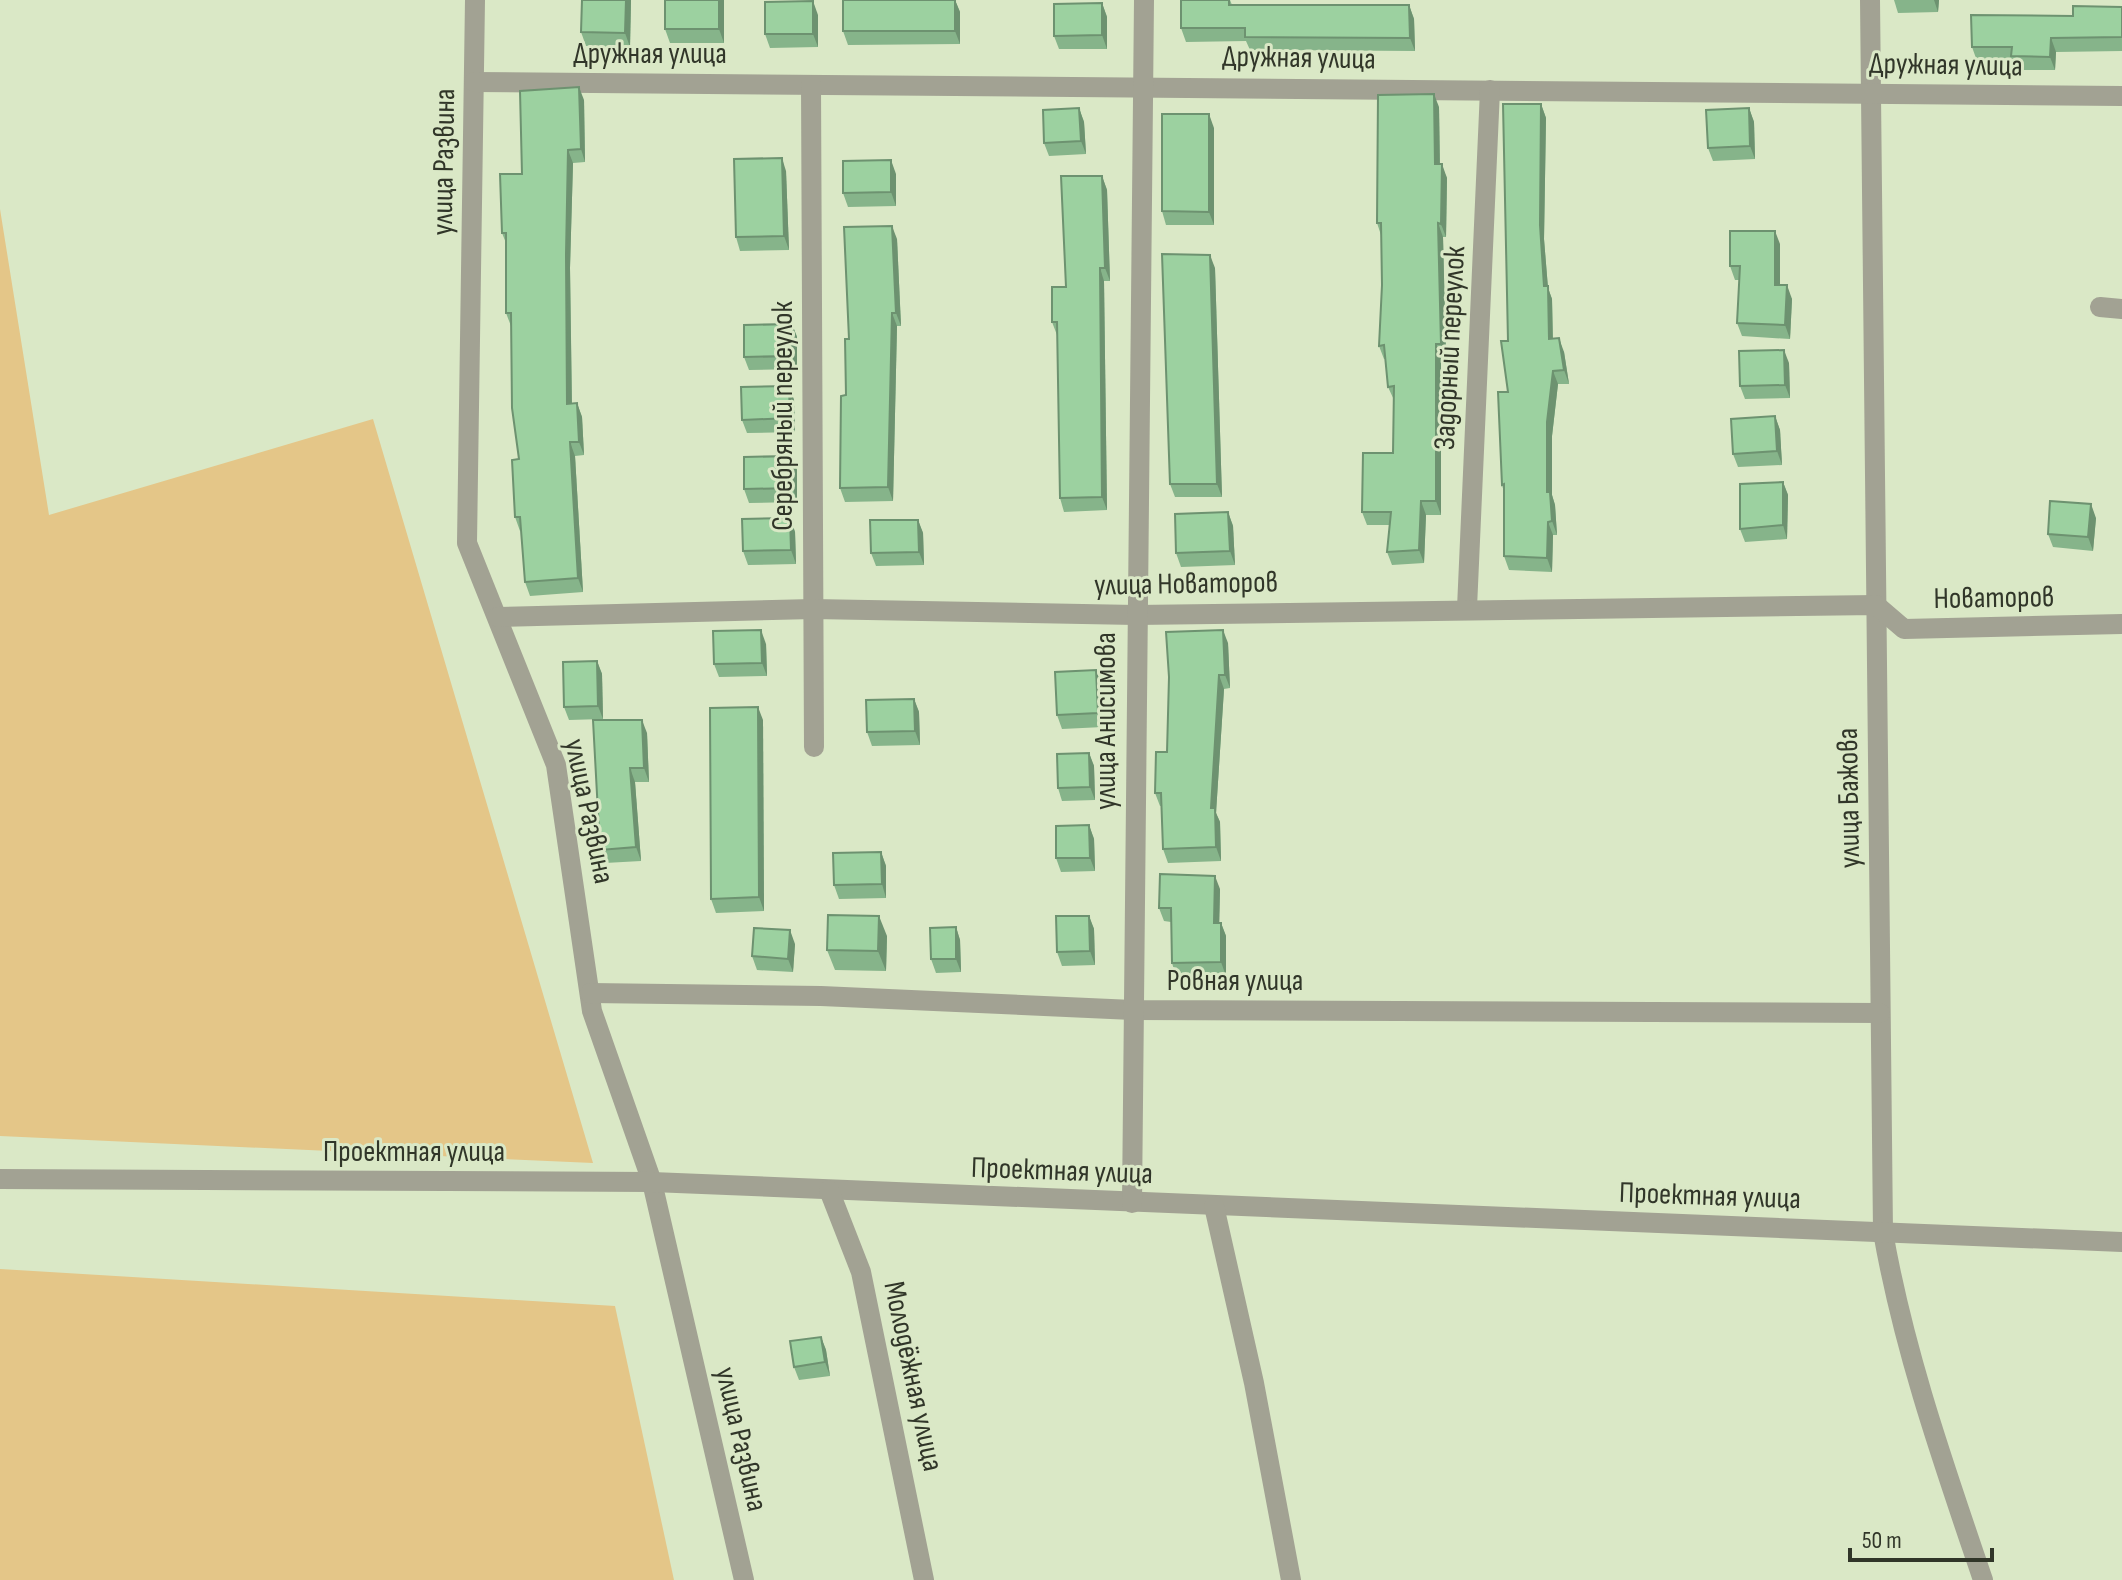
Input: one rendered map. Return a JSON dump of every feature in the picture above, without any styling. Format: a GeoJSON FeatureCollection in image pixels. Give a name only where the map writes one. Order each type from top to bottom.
{"type":"FeatureCollection","features":[{"type":"Feature","properties":{"kind":"street","name":"улица Развина"},"geometry":{"type":"LineString","coordinates":[[475,0],[467,543],[556,765],[592,1011],[652,1182],[744,1580]]}},
{"type":"Feature","properties":{"kind":"street","name":"улица Анисимова"},"geometry":{"type":"LineString","coordinates":[[1132,1203],[1144,0]]}},
{"type":"Feature","properties":{"kind":"street","name":"улица Бажова"},"geometry":{"type":"LineString","coordinates":[[1870,0],[1883,1232],[1893,1289],[1920,1395],[1983,1580]]}},
{"type":"Feature","properties":{"kind":"street","name":"Дружная улица"},"geometry":{"type":"LineString","coordinates":[[474,82],[1145,85],[2122,96]]}},
{"type":"Feature","properties":{"kind":"street","name":"Серебряный переулок"},"geometry":{"type":"LineString","coordinates":[[811,85],[814,747]]}},
{"type":"Feature","properties":{"kind":"street","name":"Задорный переулок"},"geometry":{"type":"LineString","coordinates":[[1467,608],[1490,90]]}},
{"type":"Feature","properties":{"kind":"street"},"geometry":{"type":"LineString","coordinates":[[2100,307],[2122,309]]}},
{"type":"Feature","properties":{"kind":"street","name":"улица Новаторов"},"geometry":{"type":"LineString","coordinates":[[498,617],[813,609],[1136,615],[1467,608],[1876,605]]}},
{"type":"Feature","properties":{"kind":"street","name":"Новаторов"},"geometry":{"type":"LineString","coordinates":[[1876,605],[1904,629],[2122,624]]}},
{"type":"Feature","properties":{"kind":"street","name":"Ровная улица"},"geometry":{"type":"LineString","coordinates":[[590,993],[821,996],[1133,1010],[1880,1013]]}},
{"type":"Feature","properties":{"kind":"street","name":"Проектная улица"},"geometry":{"type":"LineString","coordinates":[[0,1179],[652,1182],[2122,1242]]}},
{"type":"Feature","properties":{"kind":"street","name":"Молодёжная улица"},"geometry":{"type":"LineString","coordinates":[[829,1190],[861,1272],[924,1580]]}},
{"type":"Feature","properties":{"kind":"street"},"geometry":{"type":"LineString","coordinates":[[1214,1206],[1254,1383],[1291,1580]]}},
{"type":"Feature","properties":{"kind":"shaded area"},"geometry":{"type":"Polygon","coordinates":[[[0,209],[49,515],[373,419],[593,1163],[0,1136],[0,209]]]}},
{"type":"Feature","properties":{"kind":"shaded area"},"geometry":{"type":"Polygon","coordinates":[[[0,1269],[615,1306],[674,1580],[0,1580],[0,1269]]]}},
{"type":"Feature","properties":{"kind":"building"},"geometry":{"type":"Polygon","coordinates":[[[582,0],[626,0],[625,33],[581,32],[582,0]]]}},
{"type":"Feature","properties":{"kind":"building"},"geometry":{"type":"Polygon","coordinates":[[[665,0],[719,0],[719,29],[665,29],[665,0]]]}},
{"type":"Feature","properties":{"kind":"building"},"geometry":{"type":"Polygon","coordinates":[[[843,0],[955,0],[955,31],[843,31],[843,0]]]}},
{"type":"Feature","properties":{"kind":"building"},"geometry":{"type":"Polygon","coordinates":[[[1181,0],[1229,0],[1229,5],[1409,5],[1410,38],[1245,37],[1245,28],[1181,28],[1181,0]]]}},
{"type":"Feature","properties":{"kind":"building"},"geometry":{"type":"Polygon","coordinates":[[[813,1],[813,34],[765,34],[765,2],[813,1]]]}},
{"type":"Feature","properties":{"kind":"building"},"geometry":{"type":"Polygon","coordinates":[[[1102,3],[1102,35],[1054,36],[1054,4],[1102,3]]]}},
{"type":"Feature","properties":{"kind":"building"},"geometry":{"type":"Polygon","coordinates":[[[2073,6],[2122,7],[2122,37],[2051,38],[2050,57],[2011,56],[2012,47],[1972,47],[1971,15],[2073,16],[2073,6]]]}},
{"type":"Feature","properties":{"kind":"building"},"geometry":{"type":"Polygon","coordinates":[[[579,87],[581,149],[568,150],[566,255],[567,404],[577,403],[579,442],[570,442],[578,578],[525,582],[520,517],[515,517],[512,460],[519,459],[512,408],[511,313],[506,313],[506,233],[502,233],[500,174],[522,174],[520,91],[579,87]]]}},
{"type":"Feature","properties":{"kind":"building"},"geometry":{"type":"Polygon","coordinates":[[[1434,94],[1435,164],[1442,164],[1441,224],[1438,223],[1441,344],[1436,344],[1436,501],[1421,501],[1419,550],[1387,552],[1391,512],[1362,512],[1363,453],[1393,453],[1394,386],[1388,387],[1384,345],[1379,346],[1382,285],[1381,223],[1377,223],[1378,95],[1434,94]]]}},
{"type":"Feature","properties":{"kind":"building"},"geometry":{"type":"Polygon","coordinates":[[[1503,104],[1541,104],[1540,225],[1544,286],[1548,286],[1549,339],[1559,338],[1564,370],[1553,371],[1547,422],[1547,492],[1550,492],[1552,521],[1548,522],[1547,558],[1504,556],[1504,484],[1498,392],[1508,392],[1501,341],[1508,341],[1503,104]]]}},
{"type":"Feature","properties":{"kind":"building"},"geometry":{"type":"Polygon","coordinates":[[[1079,108],[1081,141],[1044,143],[1043,110],[1079,108]]]}},
{"type":"Feature","properties":{"kind":"building"},"geometry":{"type":"Polygon","coordinates":[[[1749,108],[1750,146],[1708,148],[1706,110],[1749,108]]]}},
{"type":"Feature","properties":{"kind":"building"},"geometry":{"type":"Polygon","coordinates":[[[1162,114],[1209,114],[1209,212],[1162,211],[1162,114]]]}},
{"type":"Feature","properties":{"kind":"building"},"geometry":{"type":"Polygon","coordinates":[[[782,158],[784,236],[736,237],[734,159],[782,158]]]}},
{"type":"Feature","properties":{"kind":"building"},"geometry":{"type":"Polygon","coordinates":[[[891,160],[891,192],[843,193],[843,161],[891,160]]]}},
{"type":"Feature","properties":{"kind":"building"},"geometry":{"type":"Polygon","coordinates":[[[1061,176],[1102,176],[1105,268],[1100,268],[1102,497],[1060,498],[1057,322],[1052,322],[1052,287],[1066,287],[1061,176]]]}},
{"type":"Feature","properties":{"kind":"building"},"geometry":{"type":"Polygon","coordinates":[[[892,226],[896,313],[892,313],[888,487],[840,488],[841,396],[846,395],[845,339],[849,339],[844,227],[892,226]]]}},
{"type":"Feature","properties":{"kind":"building"},"geometry":{"type":"Polygon","coordinates":[[[1730,231],[1775,231],[1775,285],[1787,285],[1785,325],[1737,323],[1740,266],[1730,266],[1730,231]]]}},
{"type":"Feature","properties":{"kind":"building"},"geometry":{"type":"Polygon","coordinates":[[[1162,254],[1210,255],[1217,484],[1170,484],[1162,254]]]}},
{"type":"Feature","properties":{"kind":"building"},"geometry":{"type":"Polygon","coordinates":[[[792,324],[792,356],[744,357],[744,325],[792,324]]]}},
{"type":"Feature","properties":{"kind":"building"},"geometry":{"type":"Polygon","coordinates":[[[1784,350],[1785,385],[1740,386],[1739,351],[1784,350]]]}},
{"type":"Feature","properties":{"kind":"building"},"geometry":{"type":"Polygon","coordinates":[[[789,386],[790,418],[742,420],[741,387],[789,386]]]}},
{"type":"Feature","properties":{"kind":"building"},"geometry":{"type":"Polygon","coordinates":[[[1775,416],[1777,451],[1733,454],[1731,419],[1775,416]]]}},
{"type":"Feature","properties":{"kind":"building"},"geometry":{"type":"Polygon","coordinates":[[[792,456],[793,488],[744,489],[744,457],[792,456]]]}},
{"type":"Feature","properties":{"kind":"building"},"geometry":{"type":"Polygon","coordinates":[[[1783,482],[1783,525],[1740,529],[1740,484],[1783,482]]]}},
{"type":"Feature","properties":{"kind":"building"},"geometry":{"type":"Polygon","coordinates":[[[2050,501],[2091,504],[2088,537],[2048,534],[2050,501]]]}},
{"type":"Feature","properties":{"kind":"building"},"geometry":{"type":"Polygon","coordinates":[[[1228,512],[1230,551],[1176,553],[1175,514],[1228,512]]]}},
{"type":"Feature","properties":{"kind":"building"},"geometry":{"type":"Polygon","coordinates":[[[790,518],[791,550],[743,551],[742,519],[790,518]]]}},
{"type":"Feature","properties":{"kind":"building"},"geometry":{"type":"Polygon","coordinates":[[[870,520],[918,520],[919,552],[871,553],[870,520]]]}},
{"type":"Feature","properties":{"kind":"building"},"geometry":{"type":"Polygon","coordinates":[[[761,630],[762,663],[714,664],[713,631],[761,630]]]}},
{"type":"Feature","properties":{"kind":"building"},"geometry":{"type":"Polygon","coordinates":[[[1223,630],[1225,675],[1219,675],[1211,808],[1215,808],[1216,847],[1163,849],[1161,793],[1155,793],[1156,752],[1167,752],[1169,677],[1166,632],[1223,630]]]}},
{"type":"Feature","properties":{"kind":"building"},"geometry":{"type":"Polygon","coordinates":[[[597,661],[598,706],[564,707],[563,662],[597,661]]]}},
{"type":"Feature","properties":{"kind":"building"},"geometry":{"type":"Polygon","coordinates":[[[1096,670],[1098,713],[1057,715],[1055,672],[1096,670]]]}},
{"type":"Feature","properties":{"kind":"building"},"geometry":{"type":"Polygon","coordinates":[[[914,699],[915,731],[867,732],[866,700],[914,699]]]}},
{"type":"Feature","properties":{"kind":"building"},"geometry":{"type":"Polygon","coordinates":[[[758,707],[759,897],[711,899],[710,708],[758,707]]]}},
{"type":"Feature","properties":{"kind":"building"},"geometry":{"type":"Polygon","coordinates":[[[593,720],[642,720],[644,768],[630,768],[636,847],[600,850],[593,720]]]}},
{"type":"Feature","properties":{"kind":"building"},"geometry":{"type":"Polygon","coordinates":[[[1089,753],[1090,787],[1058,788],[1057,754],[1089,753]]]}},
{"type":"Feature","properties":{"kind":"building"},"geometry":{"type":"Polygon","coordinates":[[[1089,825],[1090,858],[1056,858],[1056,826],[1089,825]]]}},
{"type":"Feature","properties":{"kind":"building"},"geometry":{"type":"Polygon","coordinates":[[[881,852],[882,884],[834,885],[833,853],[881,852]]]}},
{"type":"Feature","properties":{"kind":"building"},"geometry":{"type":"Polygon","coordinates":[[[1160,874],[1215,876],[1214,923],[1221,923],[1221,962],[1172,963],[1171,908],[1159,908],[1160,874]]]}},
{"type":"Feature","properties":{"kind":"building"},"geometry":{"type":"Polygon","coordinates":[[[828,915],[879,916],[878,951],[827,950],[828,915]]]}},
{"type":"Feature","properties":{"kind":"building"},"geometry":{"type":"Polygon","coordinates":[[[1056,916],[1089,916],[1090,951],[1057,952],[1056,916]]]}},
{"type":"Feature","properties":{"kind":"building"},"geometry":{"type":"Polygon","coordinates":[[[956,927],[956,959],[931,959],[930,928],[956,927]]]}},
{"type":"Feature","properties":{"kind":"building"},"geometry":{"type":"Polygon","coordinates":[[[754,928],[790,930],[788,959],[752,956],[754,928]]]}},
{"type":"Feature","properties":{"kind":"building"},"geometry":{"type":"Polygon","coordinates":[[[821,1337],[825,1362],[794,1367],[790,1341],[821,1337]]]}}]}
